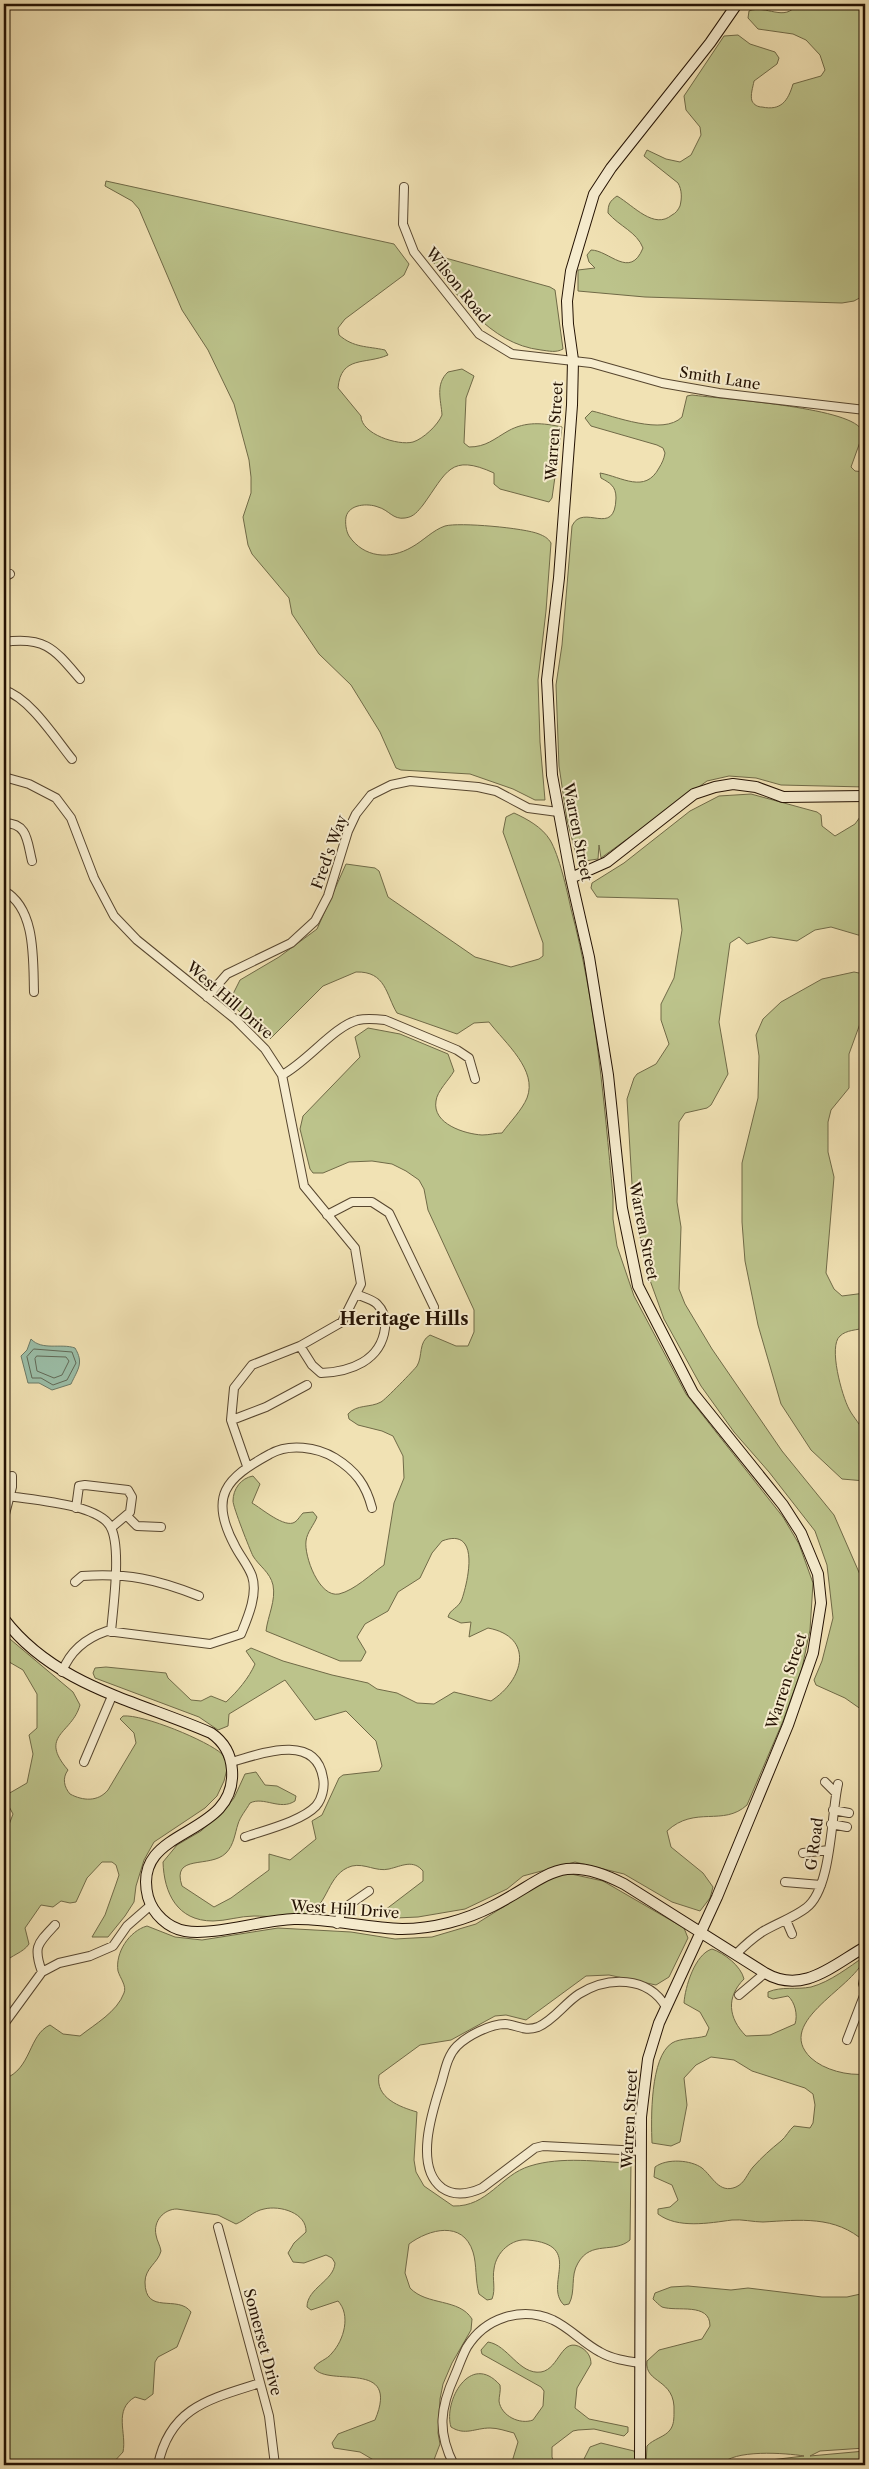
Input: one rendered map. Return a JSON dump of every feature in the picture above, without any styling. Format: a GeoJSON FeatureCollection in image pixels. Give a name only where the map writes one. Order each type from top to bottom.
{"type":"FeatureCollection","features":[{"type":"Feature","properties":{"kind":"street","name":"Warren Street"},"geometry":{"type":"LineString","coordinates":[[640,2465],[641,2151],[644,2079],[653,2040],[666,2006],[702,1932],[777,1754],[808,1670],[820,1618],[820,1588],[814,1560],[801,1533],[783,1506],[693,1392],[638,1286],[622,1208],[608,1075],[589,954],[558,812],[548,729],[547,680],[559,578],[572,405],[573,360],[567,301],[571,271],[594,194],[611,168],[710,43],[738,4]]}},
{"type":"Feature","properties":{"kind":"street","name":"Wilson Road"},"geometry":{"type":"LineString","coordinates":[[404,187],[403,224],[414,252],[479,334],[512,354],[536,358],[573,360]]}},
{"type":"Feature","properties":{"kind":"street","name":"Smith Lane"},"geometry":{"type":"LineString","coordinates":[[573,360],[662,383],[797,404],[865,410]]}},
{"type":"Feature","properties":{"kind":"street"},"geometry":{"type":"LineString","coordinates":[[4,642],[28,641],[44,644],[56,651],[80,679]]}},
{"type":"Feature","properties":{"kind":"street"},"geometry":{"type":"LineString","coordinates":[[4,690],[13,693],[27,705],[72,759]]}},
{"type":"Feature","properties":{"kind":"street","name":"West Hill Drive"},"geometry":{"type":"LineString","coordinates":[[4,777],[29,784],[56,798],[71,818],[94,878],[114,916],[137,940],[235,1019],[265,1049],[282,1075],[304,1186],[355,1248],[361,1284],[342,1322],[300,1346],[252,1366],[234,1388],[232,1420],[247,1466]]}},
{"type":"Feature","properties":{"kind":"street","name":"Fred's Way"},"geometry":{"type":"LineString","coordinates":[[207,998],[227,974],[253,964],[291,943],[315,921],[328,896],[348,831],[356,814],[371,796],[391,785],[410,781],[478,787],[496,791],[528,808],[558,812]]}},
{"type":"Feature","properties":{"kind":"street"},"geometry":{"type":"LineString","coordinates":[[571,878],[608,862],[694,794],[715,787],[733,784],[756,788],[783,797],[865,796]]}},
{"type":"Feature","properties":{"kind":"street"},"geometry":{"type":"LineString","coordinates":[[4,823],[15,823],[22,829],[32,861]]}},
{"type":"Feature","properties":{"kind":"street"},"geometry":{"type":"LineString","coordinates":[[4,891],[20,903],[25,919],[33,955],[34,992]]}},
{"type":"Feature","properties":{"kind":"street"},"geometry":{"type":"LineString","coordinates":[[282,1075],[296,1068],[333,1035],[356,1020],[373,1019],[385,1020],[457,1050],[469,1058],[475,1079]]}},
{"type":"Feature","properties":{"kind":"street"},"geometry":{"type":"LineString","coordinates":[[327,1214],[352,1202],[372,1202],[389,1213],[434,1307]]}},
{"type":"Feature","properties":{"kind":"street"},"geometry":{"type":"LineString","coordinates":[[300,1346],[312,1365],[322,1373],[339,1372],[357,1366],[369,1358],[378,1349],[384,1337],[386,1318],[377,1304],[356,1294]]}},
{"type":"Feature","properties":{"kind":"street"},"geometry":{"type":"LineString","coordinates":[[232,1420],[266,1407],[307,1385]]}},
{"type":"Feature","properties":{"kind":"street"},"geometry":{"type":"LineString","coordinates":[[62,1672],[68,1659],[94,1635],[111,1632],[210,1644],[241,1634],[251,1606],[252,1575],[234,1546],[222,1514],[227,1486],[235,1475],[247,1466],[275,1451],[291,1448],[312,1449],[333,1457],[359,1477],[372,1508]]}},
{"type":"Feature","properties":{"kind":"street"},"geometry":{"type":"LineString","coordinates":[[4,1518],[12,1476]]}},
{"type":"Feature","properties":{"kind":"street"},"geometry":{"type":"LineString","coordinates":[[76,1508],[79,1486],[128,1490],[132,1493],[132,1497],[127,1516],[111,1528]]}},
{"type":"Feature","properties":{"kind":"street"},"geometry":{"type":"LineString","coordinates":[[9,1496],[76,1508],[97,1514],[111,1528],[115,1546],[115,1575],[111,1632]]}},
{"type":"Feature","properties":{"kind":"street"},"geometry":{"type":"LineString","coordinates":[[127,1516],[137,1526],[161,1527]]}},
{"type":"Feature","properties":{"kind":"street"},"geometry":{"type":"LineString","coordinates":[[75,1582],[82,1576],[115,1575],[162,1582],[199,1596]]}},
{"type":"Feature","properties":{"kind":"street"},"geometry":{"type":"LineString","coordinates":[[4,1619],[35,1651],[62,1672],[112,1696],[211,1733],[223,1744],[232,1762],[231,1788],[223,1806],[214,1816],[169,1841],[151,1863],[147,1889],[151,1905],[127,1926],[113,1946],[90,1956],[59,1963],[42,1972],[4,2024]]}},
{"type":"Feature","properties":{"kind":"street"},"geometry":{"type":"LineString","coordinates":[[84,1762],[112,1696]]}},
{"type":"Feature","properties":{"kind":"street"},"geometry":{"type":"LineString","coordinates":[[232,1762],[286,1748],[295,1749],[311,1755],[323,1776],[321,1798],[309,1812],[245,1837]]}},
{"type":"Feature","properties":{"kind":"street"},"geometry":{"type":"LineString","coordinates":[[825,1782],[836,1793]]}},
{"type":"Feature","properties":{"kind":"street","name":"G Road"},"geometry":{"type":"LineString","coordinates":[[736,1954],[761,1932],[808,1907],[821,1885],[829,1850],[832,1810],[838,1784]]}},
{"type":"Feature","properties":{"kind":"street"},"geometry":{"type":"LineString","coordinates":[[832,1810],[849,1813]]}},
{"type":"Feature","properties":{"kind":"street"},"geometry":{"type":"LineString","coordinates":[[831,1824],[847,1826]]}},
{"type":"Feature","properties":{"kind":"street"},"geometry":{"type":"LineString","coordinates":[[804,1852],[829,1850]]}},
{"type":"Feature","properties":{"kind":"street","name":"West Hill Drive"},"geometry":{"type":"LineString","coordinates":[[151,1905],[158,1915],[172,1927],[186,1931],[204,1931],[289,1919],[388,1928],[438,1926],[493,1907],[543,1876],[572,1869],[586,1869],[611,1877],[702,1932],[765,1974],[784,1981],[804,1981],[865,1947]]}},
{"type":"Feature","properties":{"kind":"street"},"geometry":{"type":"LineString","coordinates":[[785,1882],[821,1885]]}},
{"type":"Feature","properties":{"kind":"street"},"geometry":{"type":"LineString","coordinates":[[337,1924],[343,1909],[369,1891]]}},
{"type":"Feature","properties":{"kind":"street"},"geometry":{"type":"LineString","coordinates":[[786,1920],[792,1934]]}},
{"type":"Feature","properties":{"kind":"street"},"geometry":{"type":"LineString","coordinates":[[42,1972],[35,1954],[36,1950],[41,1939],[55,1925]]}},
{"type":"Feature","properties":{"kind":"street"},"geometry":{"type":"LineString","coordinates":[[775,1926],[778,1934]]}},
{"type":"Feature","properties":{"kind":"street"},"geometry":{"type":"LineString","coordinates":[[739,1994],[765,1974]]}},
{"type":"Feature","properties":{"kind":"street"},"geometry":{"type":"LineString","coordinates":[[865,1974],[863,1984],[865,1988]]}},
{"type":"Feature","properties":{"kind":"street"},"geometry":{"type":"LineString","coordinates":[[641,2151],[543,2146],[535,2148],[482,2188],[459,2194],[447,2191],[437,2184],[430,2172],[427,2161],[427,2144],[434,2103],[449,2057],[457,2046],[469,2037],[493,2026],[505,2024],[526,2030],[539,2026],[579,1994],[604,1982],[632,1982],[659,1994],[666,2006]]}},
{"type":"Feature","properties":{"kind":"street"},"geometry":{"type":"LineString","coordinates":[[847,2040],[865,1993]]}},
{"type":"Feature","properties":{"kind":"street","name":"Somerset Drive"},"geometry":{"type":"LineString","coordinates":[[218,2227],[269,2416],[275,2465]]}},
{"type":"Feature","properties":{"kind":"street"},"geometry":{"type":"LineString","coordinates":[[454,2465],[443,2436],[441,2423],[451,2383],[467,2347],[483,2329],[497,2320],[510,2315],[538,2315],[554,2321],[600,2352],[620,2360],[640,2363]]}},
{"type":"Feature","properties":{"kind":"street"},"geometry":{"type":"LineString","coordinates":[[158,2465],[164,2443],[172,2428],[182,2418],[197,2406],[260,2382]]}},
{"type":"Feature","properties":{"kind":"shaded area"},"geometry":{"type":"Polygon","coordinates":[[[797,4],[865,4],[865,295],[854,301],[842,303],[645,297],[578,291],[578,270],[595,268],[589,262],[587,255],[591,250],[626,263],[632,262],[638,257],[643,248],[632,233],[608,213],[611,201],[617,196],[644,215],[658,220],[665,219],[675,213],[680,206],[681,194],[678,183],[644,156],[647,150],[666,159],[680,162],[691,155],[701,135],[700,127],[686,110],[684,96],[724,36],[738,35],[750,44],[775,52],[779,58],[777,64],[754,81],[751,99],[755,105],[769,108],[779,106],[786,100],[793,84],[821,76],[825,70],[820,55],[806,40],[793,34],[758,29],[748,18],[749,11],[755,9],[781,13],[787,12],[797,4]]]}},
{"type":"Feature","properties":{"kind":"shaded area"},"geometry":{"type":"Polygon","coordinates":[[[106,181],[394,244],[409,264],[404,275],[345,319],[338,328],[339,335],[350,342],[385,350],[388,355],[349,366],[344,370],[340,378],[338,388],[361,416],[367,428],[373,433],[390,440],[406,443],[413,442],[426,435],[442,415],[441,382],[448,372],[462,369],[474,376],[466,398],[464,443],[469,447],[485,444],[508,431],[528,424],[562,427],[552,498],[549,502],[500,489],[494,484],[494,473],[468,465],[451,469],[444,475],[423,505],[411,516],[397,518],[382,508],[364,505],[351,509],[346,517],[346,527],[349,536],[362,549],[378,555],[395,554],[404,551],[441,528],[452,525],[477,525],[520,530],[539,534],[550,541],[546,611],[538,680],[540,742],[545,800],[535,800],[513,789],[470,774],[401,770],[396,768],[380,732],[351,685],[319,654],[292,614],[289,598],[252,554],[248,545],[243,517],[251,493],[249,460],[234,404],[208,350],[182,310],[139,209],[132,201],[105,186],[106,181]]]}},
{"type":"Feature","properties":{"kind":"shaded area"},"geometry":{"type":"Polygon","coordinates":[[[431,254],[555,290],[563,349],[550,351],[522,346],[490,328],[451,286],[429,256],[431,254]]]}},
{"type":"Feature","properties":{"kind":"shaded area"},"geometry":{"type":"Polygon","coordinates":[[[687,396],[783,405],[809,410],[851,421],[861,429],[860,442],[851,467],[855,471],[865,472],[865,787],[781,785],[756,778],[729,776],[707,781],[601,858],[599,845],[598,859],[578,862],[567,820],[559,766],[556,685],[562,645],[572,526],[583,517],[605,519],[614,510],[616,498],[614,488],[610,483],[601,478],[600,473],[632,482],[647,480],[659,468],[665,453],[663,448],[657,445],[591,426],[585,418],[592,411],[638,423],[663,425],[674,422],[682,417],[687,396]]]}},
{"type":"Feature","properties":{"kind":"shaded area"},"geometry":{"type":"Polygon","coordinates":[[[751,794],[817,812],[821,815],[822,826],[835,836],[855,824],[865,810],[865,937],[831,927],[815,930],[797,941],[771,937],[747,944],[739,937],[730,943],[719,1022],[728,1074],[711,1105],[707,1108],[685,1113],[679,1122],[677,1202],[681,1227],[679,1289],[685,1304],[712,1349],[782,1451],[834,1515],[865,1586],[865,1712],[845,1698],[816,1685],[814,1680],[822,1661],[833,1618],[827,1565],[815,1531],[769,1472],[734,1432],[701,1386],[664,1319],[647,1272],[633,1201],[627,1099],[637,1074],[656,1064],[669,1044],[661,1020],[661,1004],[674,978],[682,930],[678,899],[597,897],[591,888],[592,883],[624,863],[690,811],[719,796],[751,794]]]}},
{"type":"Feature","properties":{"kind":"shaded area"},"geometry":{"type":"Polygon","coordinates":[[[514,813],[539,827],[550,840],[560,863],[580,944],[598,1052],[617,1246],[634,1296],[686,1394],[783,1517],[799,1544],[813,1583],[810,1630],[802,1668],[783,1721],[747,1805],[728,1815],[688,1819],[677,1823],[667,1831],[671,1847],[703,1873],[713,1887],[710,1898],[700,1911],[672,1902],[624,1874],[575,1862],[523,1876],[507,1889],[465,1909],[418,1917],[396,1918],[387,1914],[385,1910],[423,1881],[423,1871],[415,1865],[407,1864],[384,1870],[357,1865],[344,1870],[333,1882],[320,1904],[307,1915],[289,1917],[249,1916],[218,1921],[201,1920],[182,1911],[175,1903],[166,1884],[163,1862],[177,1845],[201,1831],[227,1807],[234,1798],[245,1774],[256,1772],[265,1785],[277,1786],[296,1796],[295,1801],[284,1805],[261,1801],[250,1803],[240,1819],[233,1843],[226,1853],[219,1858],[187,1865],[182,1869],[180,1876],[182,1886],[214,1907],[231,1898],[269,1870],[269,1854],[290,1860],[316,1839],[312,1821],[322,1815],[339,1778],[343,1775],[379,1771],[382,1766],[376,1741],[346,1711],[315,1720],[285,1680],[229,1714],[228,1726],[218,1730],[199,1717],[95,1678],[93,1673],[95,1668],[106,1667],[166,1673],[168,1678],[191,1700],[201,1701],[211,1696],[226,1702],[242,1685],[255,1664],[246,1651],[251,1648],[283,1661],[368,1683],[377,1689],[397,1693],[417,1703],[434,1704],[454,1692],[491,1701],[511,1682],[517,1671],[520,1660],[513,1640],[503,1633],[488,1628],[469,1637],[471,1622],[461,1623],[448,1617],[462,1599],[469,1569],[467,1548],[462,1541],[454,1538],[442,1541],[432,1553],[420,1578],[398,1592],[388,1611],[365,1624],[357,1637],[366,1652],[361,1661],[340,1661],[266,1631],[273,1602],[272,1580],[253,1556],[233,1501],[234,1492],[238,1485],[245,1479],[253,1476],[260,1484],[252,1503],[273,1517],[285,1523],[291,1523],[296,1521],[303,1513],[313,1512],[317,1517],[309,1532],[306,1548],[314,1575],[325,1590],[332,1593],[339,1594],[351,1589],[384,1565],[394,1503],[404,1478],[403,1456],[393,1436],[358,1425],[349,1419],[348,1414],[359,1407],[381,1402],[388,1396],[417,1366],[422,1345],[430,1335],[456,1346],[468,1346],[474,1332],[474,1310],[428,1210],[424,1189],[419,1180],[392,1164],[372,1161],[349,1162],[323,1173],[313,1173],[310,1169],[300,1129],[303,1116],[360,1057],[355,1037],[368,1028],[400,1034],[448,1054],[454,1071],[437,1097],[436,1109],[444,1122],[467,1132],[482,1135],[502,1133],[527,1098],[529,1088],[528,1077],[524,1067],[489,1022],[474,1023],[457,1034],[397,1013],[384,985],[374,975],[366,973],[356,972],[323,986],[270,1039],[229,1002],[240,980],[279,957],[317,929],[346,864],[375,868],[379,871],[388,897],[475,957],[511,967],[539,959],[543,956],[543,943],[503,832],[506,817],[514,813]]]}},
{"type":"Feature","properties":{"kind":"shaded area"},"geometry":{"type":"Polygon","coordinates":[[[854,972],[859,973],[865,978],[865,1010],[849,1054],[849,1088],[831,1110],[828,1122],[828,1152],[834,1177],[826,1273],[834,1289],[842,1296],[865,1293],[865,1328],[842,1334],[837,1341],[835,1350],[837,1371],[843,1394],[866,1439],[865,1481],[842,1479],[811,1450],[781,1404],[758,1325],[745,1261],[742,1222],[742,1163],[758,1098],[759,1056],[756,1035],[763,1019],[781,1002],[822,979],[854,972]]]}},
{"type":"Feature","properties":{"kind":"shaded area"},"geometry":{"type":"Polygon","coordinates":[[[4,1634],[73,1692],[80,1705],[76,1715],[60,1735],[56,1749],[68,1770],[65,1782],[70,1794],[90,1799],[100,1797],[108,1790],[136,1743],[134,1733],[120,1719],[123,1716],[145,1719],[175,1729],[203,1742],[222,1754],[228,1765],[224,1781],[217,1796],[205,1808],[154,1842],[144,1860],[136,1886],[134,1902],[108,1937],[92,1937],[105,1915],[119,1875],[116,1865],[112,1862],[102,1862],[87,1878],[76,1902],[61,1901],[53,1907],[41,1905],[25,1928],[29,1944],[24,1950],[4,1963],[4,1838],[13,1814],[5,1799],[8,1794],[27,1783],[33,1754],[29,1735],[37,1728],[37,1694],[23,1670],[4,1659],[4,1634]]]}},
{"type":"Feature","properties":{"kind":"shaded area"},"geometry":{"type":"Polygon","coordinates":[[[571,1874],[603,1881],[684,1928],[688,1938],[669,1977],[656,1985],[609,1975],[586,1976],[526,2020],[506,2015],[495,2016],[451,2040],[420,2045],[379,2075],[379,2083],[381,2090],[390,2100],[417,2112],[414,2160],[416,2172],[424,2186],[453,2206],[465,2205],[476,2201],[520,2170],[542,2163],[580,2160],[631,2163],[630,2240],[617,2246],[596,2249],[583,2256],[574,2273],[571,2299],[569,2304],[564,2305],[559,2297],[559,2257],[555,2249],[545,2243],[522,2240],[506,2247],[495,2263],[493,2295],[492,2299],[487,2300],[479,2294],[473,2252],[462,2235],[454,2231],[445,2230],[426,2234],[409,2244],[405,2273],[410,2288],[417,2294],[459,2308],[472,2319],[471,2330],[452,2363],[443,2384],[438,2433],[440,2444],[432,2465],[382,2465],[360,2452],[334,2448],[332,2443],[338,2434],[375,2420],[380,2401],[378,2389],[371,2382],[359,2378],[333,2376],[322,2373],[314,2368],[330,2355],[343,2335],[344,2313],[338,2301],[311,2310],[307,2307],[311,2295],[330,2275],[335,2263],[332,2258],[326,2255],[304,2263],[293,2262],[288,2253],[294,2243],[306,2232],[305,2225],[297,2215],[291,2212],[270,2208],[256,2212],[236,2224],[218,2215],[177,2209],[168,2211],[160,2217],[156,2225],[156,2235],[161,2251],[147,2273],[145,2282],[146,2292],[156,2302],[178,2304],[191,2312],[177,2347],[158,2357],[155,2362],[153,2394],[145,2400],[135,2397],[124,2408],[122,2422],[123,2452],[111,2465],[4,2465],[4,2079],[20,2068],[37,2036],[50,2025],[63,2034],[80,2036],[116,2006],[125,1990],[118,1971],[119,1957],[129,1938],[147,1926],[175,1937],[202,1940],[278,1928],[351,1932],[395,1939],[432,1937],[476,1924],[554,1875],[571,1874]]]}},
{"type":"Feature","properties":{"kind":"shaded area"},"geometry":{"type":"Polygon","coordinates":[[[712,1949],[731,1961],[739,1969],[744,1979],[734,1993],[731,2008],[736,2022],[746,2036],[770,2035],[795,2024],[796,2013],[794,2005],[788,1996],[773,1999],[768,1997],[768,1992],[818,1985],[839,1974],[865,1956],[849,1979],[809,2017],[802,2031],[802,2044],[811,2058],[829,2069],[844,2073],[865,2074],[865,2242],[854,2233],[842,2227],[817,2221],[763,2222],[736,2220],[694,2224],[675,2222],[658,2214],[658,2209],[670,2207],[678,2200],[672,2185],[654,2177],[655,2167],[660,2164],[672,2161],[692,2163],[702,2168],[717,2184],[730,2189],[744,2181],[756,2163],[783,2139],[794,2126],[810,2128],[813,2123],[815,2105],[813,2094],[805,2088],[752,2071],[734,2060],[711,2057],[696,2065],[684,2078],[687,2105],[680,2142],[671,2146],[652,2143],[653,2089],[659,2061],[665,2050],[675,2041],[706,2036],[709,2028],[700,2012],[684,2003],[686,1989],[696,1964],[706,1952],[712,1949]]]}},
{"type":"Feature","properties":{"kind":"shaded area"},"geometry":{"type":"Polygon","coordinates":[[[688,2286],[731,2290],[748,2288],[822,2297],[847,2297],[865,2293],[865,2448],[820,2451],[810,2456],[865,2451],[865,2465],[748,2465],[762,2461],[804,2456],[760,2453],[736,2456],[721,2465],[646,2465],[647,2446],[670,2430],[674,2414],[670,2393],[666,2387],[650,2374],[647,2368],[647,2361],[659,2350],[702,2339],[710,2326],[709,2318],[699,2311],[662,2307],[653,2299],[655,2293],[671,2287],[688,2286]]]}},
{"type":"Feature","properties":{"kind":"shaded area"},"geometry":{"type":"Polygon","coordinates":[[[488,2342],[502,2348],[520,2365],[533,2372],[547,2370],[569,2346],[575,2345],[582,2348],[589,2355],[591,2364],[577,2388],[575,2408],[589,2419],[628,2427],[628,2432],[624,2436],[594,2429],[573,2431],[552,2447],[552,2457],[555,2465],[511,2465],[518,2442],[514,2433],[490,2428],[461,2431],[451,2427],[451,2405],[455,2394],[461,2384],[469,2377],[479,2374],[489,2376],[500,2385],[499,2401],[503,2411],[512,2418],[522,2421],[533,2420],[543,2406],[544,2391],[541,2387],[482,2354],[481,2350],[488,2342]]]}},
{"type":"Feature","properties":{"kind":"shaded area"},"geometry":{"type":"Polygon","coordinates":[[[601,2443],[634,2451],[638,2465],[581,2465],[590,2447],[601,2443]]]}},
{"type":"Feature","properties":{"kind":"water"},"geometry":{"type":"Polygon","coordinates":[[[31,1339],[41,1345],[75,1348],[80,1362],[71,1384],[52,1390],[39,1383],[28,1383],[21,1356],[27,1350],[31,1339]]]}},
{"type":"Feature","properties":{"kind":"district","name":"Heritage Hills"},"geometry":{"type":"Point","coordinates":[404,1319]}}]}
